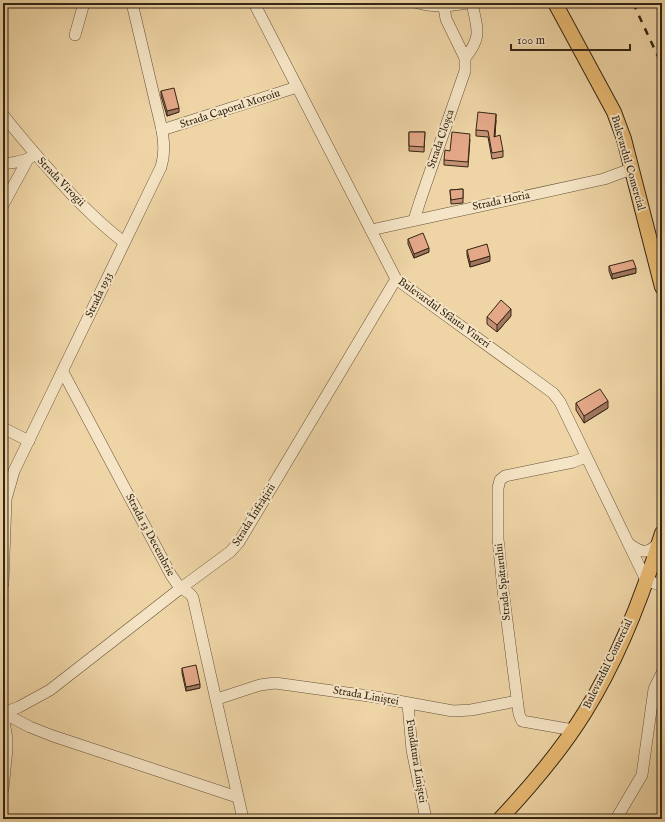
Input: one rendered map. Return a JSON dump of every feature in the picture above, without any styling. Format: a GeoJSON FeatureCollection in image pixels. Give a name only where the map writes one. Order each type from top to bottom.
{"type":"FeatureCollection","features":[{"type":"Feature","properties":{"kind":"main road","name":"Bulevardul Comercial"},"geometry":{"type":"LineString","coordinates":[[555,3],[614,112],[624,139],[662,287]]}},
{"type":"Feature","properties":{"kind":"main road","name":"Bulevardul Comercial"},"geometry":{"type":"LineString","coordinates":[[500,819],[528,788],[573,730],[598,691],[615,655],[646,580],[661,537]]}},
{"type":"Feature","properties":{"kind":"street"},"geometry":{"type":"LineString","coordinates":[[75,35],[84,3]]}},
{"type":"Feature","properties":{"kind":"street","name":"Strada 1933"},"geometry":{"type":"LineString","coordinates":[[3,584],[6,500],[14,472],[161,167],[164,157],[162,130],[132,3]]}},
{"type":"Feature","properties":{"kind":"street","name":"Bulevardul Sfânta Vineri"},"geometry":{"type":"LineString","coordinates":[[254,3],[396,279],[553,393],[560,402],[646,580]]}},
{"type":"Feature","properties":{"kind":"street"},"geometry":{"type":"LineString","coordinates":[[418,3],[438,6],[468,3]]}},
{"type":"Feature","properties":{"kind":"street","name":"Strada Cloșca"},"geometry":{"type":"LineString","coordinates":[[414,220],[465,71],[465,58],[473,48],[478,35],[472,3]]}},
{"type":"Feature","properties":{"kind":"street"},"geometry":{"type":"LineString","coordinates":[[438,6],[465,58]]}},
{"type":"Feature","properties":{"kind":"street","name":"Strada Caporal Moroiu"},"geometry":{"type":"LineString","coordinates":[[162,130],[297,87]]}},
{"type":"Feature","properties":{"kind":"street","name":"Strada Virogii"},"geometry":{"type":"LineString","coordinates":[[3,115],[31,157],[102,225],[124,242]]}},
{"type":"Feature","properties":{"kind":"street"},"geometry":{"type":"LineString","coordinates":[[3,164],[14,163],[31,157]]}},
{"type":"Feature","properties":{"kind":"street"},"geometry":{"type":"LineString","coordinates":[[3,205],[31,157]]}},
{"type":"Feature","properties":{"kind":"street","name":"Strada Horia"},"geometry":{"type":"LineString","coordinates":[[371,230],[604,179],[631,169]]}},
{"type":"Feature","properties":{"kind":"street","name":"Strada Înfrățirii"},"geometry":{"type":"LineString","coordinates":[[3,714],[50,690],[181,588],[230,552],[239,542],[396,279]]}},
{"type":"Feature","properties":{"kind":"street","name":"Strada 13 Decembrie"},"geometry":{"type":"LineString","coordinates":[[63,372],[171,575],[181,588],[193,598],[243,819]]}},
{"type":"Feature","properties":{"kind":"street"},"geometry":{"type":"LineString","coordinates":[[3,428],[29,441]]}},
{"type":"Feature","properties":{"kind":"street","name":"Strada Spătarului"},"geometry":{"type":"LineString","coordinates":[[573,730],[522,721],[519,714],[498,539],[498,488],[500,480],[505,476],[573,462],[586,457]]}},
{"type":"Feature","properties":{"kind":"street"},"geometry":{"type":"LineString","coordinates":[[629,544],[638,550],[645,552],[652,550],[661,537]]}},
{"type":"Feature","properties":{"kind":"street"},"geometry":{"type":"LineString","coordinates":[[646,580],[662,586]]}},
{"type":"Feature","properties":{"kind":"street"},"geometry":{"type":"LineString","coordinates":[[616,819],[642,775],[654,689],[662,673]]}},
{"type":"Feature","properties":{"kind":"street","name":"Strada Liniștei"},"geometry":{"type":"LineString","coordinates":[[217,699],[260,685],[275,683],[376,697],[408,704],[459,711],[517,701]]}},
{"type":"Feature","properties":{"kind":"street","name":"Fundătura Liniștei"},"geometry":{"type":"LineString","coordinates":[[408,704],[412,750],[426,819]]}},
{"type":"Feature","properties":{"kind":"street"},"geometry":{"type":"LineString","coordinates":[[3,714],[53,736],[238,797]]}},
{"type":"Feature","properties":{"kind":"street"},"geometry":{"type":"LineString","coordinates":[[3,714],[7,744],[3,789]]}},
{"type":"Feature","properties":{"kind":"building"},"geometry":{"type":"Polygon","coordinates":[[[174,88],[179,108],[167,111],[161,91],[174,88]]]}},
{"type":"Feature","properties":{"kind":"building"},"geometry":{"type":"Polygon","coordinates":[[[478,112],[496,114],[494,137],[500,135],[503,151],[492,153],[488,131],[476,130],[478,112]]]}},
{"type":"Feature","properties":{"kind":"building"},"geometry":{"type":"Polygon","coordinates":[[[409,132],[425,132],[424,147],[409,146],[409,132]]]}},
{"type":"Feature","properties":{"kind":"building"},"geometry":{"type":"Polygon","coordinates":[[[452,132],[470,134],[468,162],[444,160],[445,150],[450,151],[452,132]]]}},
{"type":"Feature","properties":{"kind":"building"},"geometry":{"type":"Polygon","coordinates":[[[463,189],[463,198],[451,200],[450,190],[463,189]]]}},
{"type":"Feature","properties":{"kind":"building"},"geometry":{"type":"Polygon","coordinates":[[[423,233],[429,248],[414,254],[408,239],[423,233]]]}},
{"type":"Feature","properties":{"kind":"building"},"geometry":{"type":"Polygon","coordinates":[[[487,244],[490,256],[470,262],[467,250],[487,244]]]}},
{"type":"Feature","properties":{"kind":"building"},"geometry":{"type":"Polygon","coordinates":[[[633,260],[636,268],[612,274],[609,266],[633,260]]]}},
{"type":"Feature","properties":{"kind":"building"},"geometry":{"type":"Polygon","coordinates":[[[501,300],[511,309],[497,325],[487,317],[501,300]]]}},
{"type":"Feature","properties":{"kind":"building"},"geometry":{"type":"Polygon","coordinates":[[[600,389],[608,401],[584,416],[576,403],[600,389]]]}},
{"type":"Feature","properties":{"kind":"building"},"geometry":{"type":"Polygon","coordinates":[[[196,665],[200,684],[186,687],[182,668],[196,665]]]}},
{"type":"Feature","properties":{"kind":"railway"},"geometry":{"type":"LineString","coordinates":[[633,3],[662,65]]}}]}
